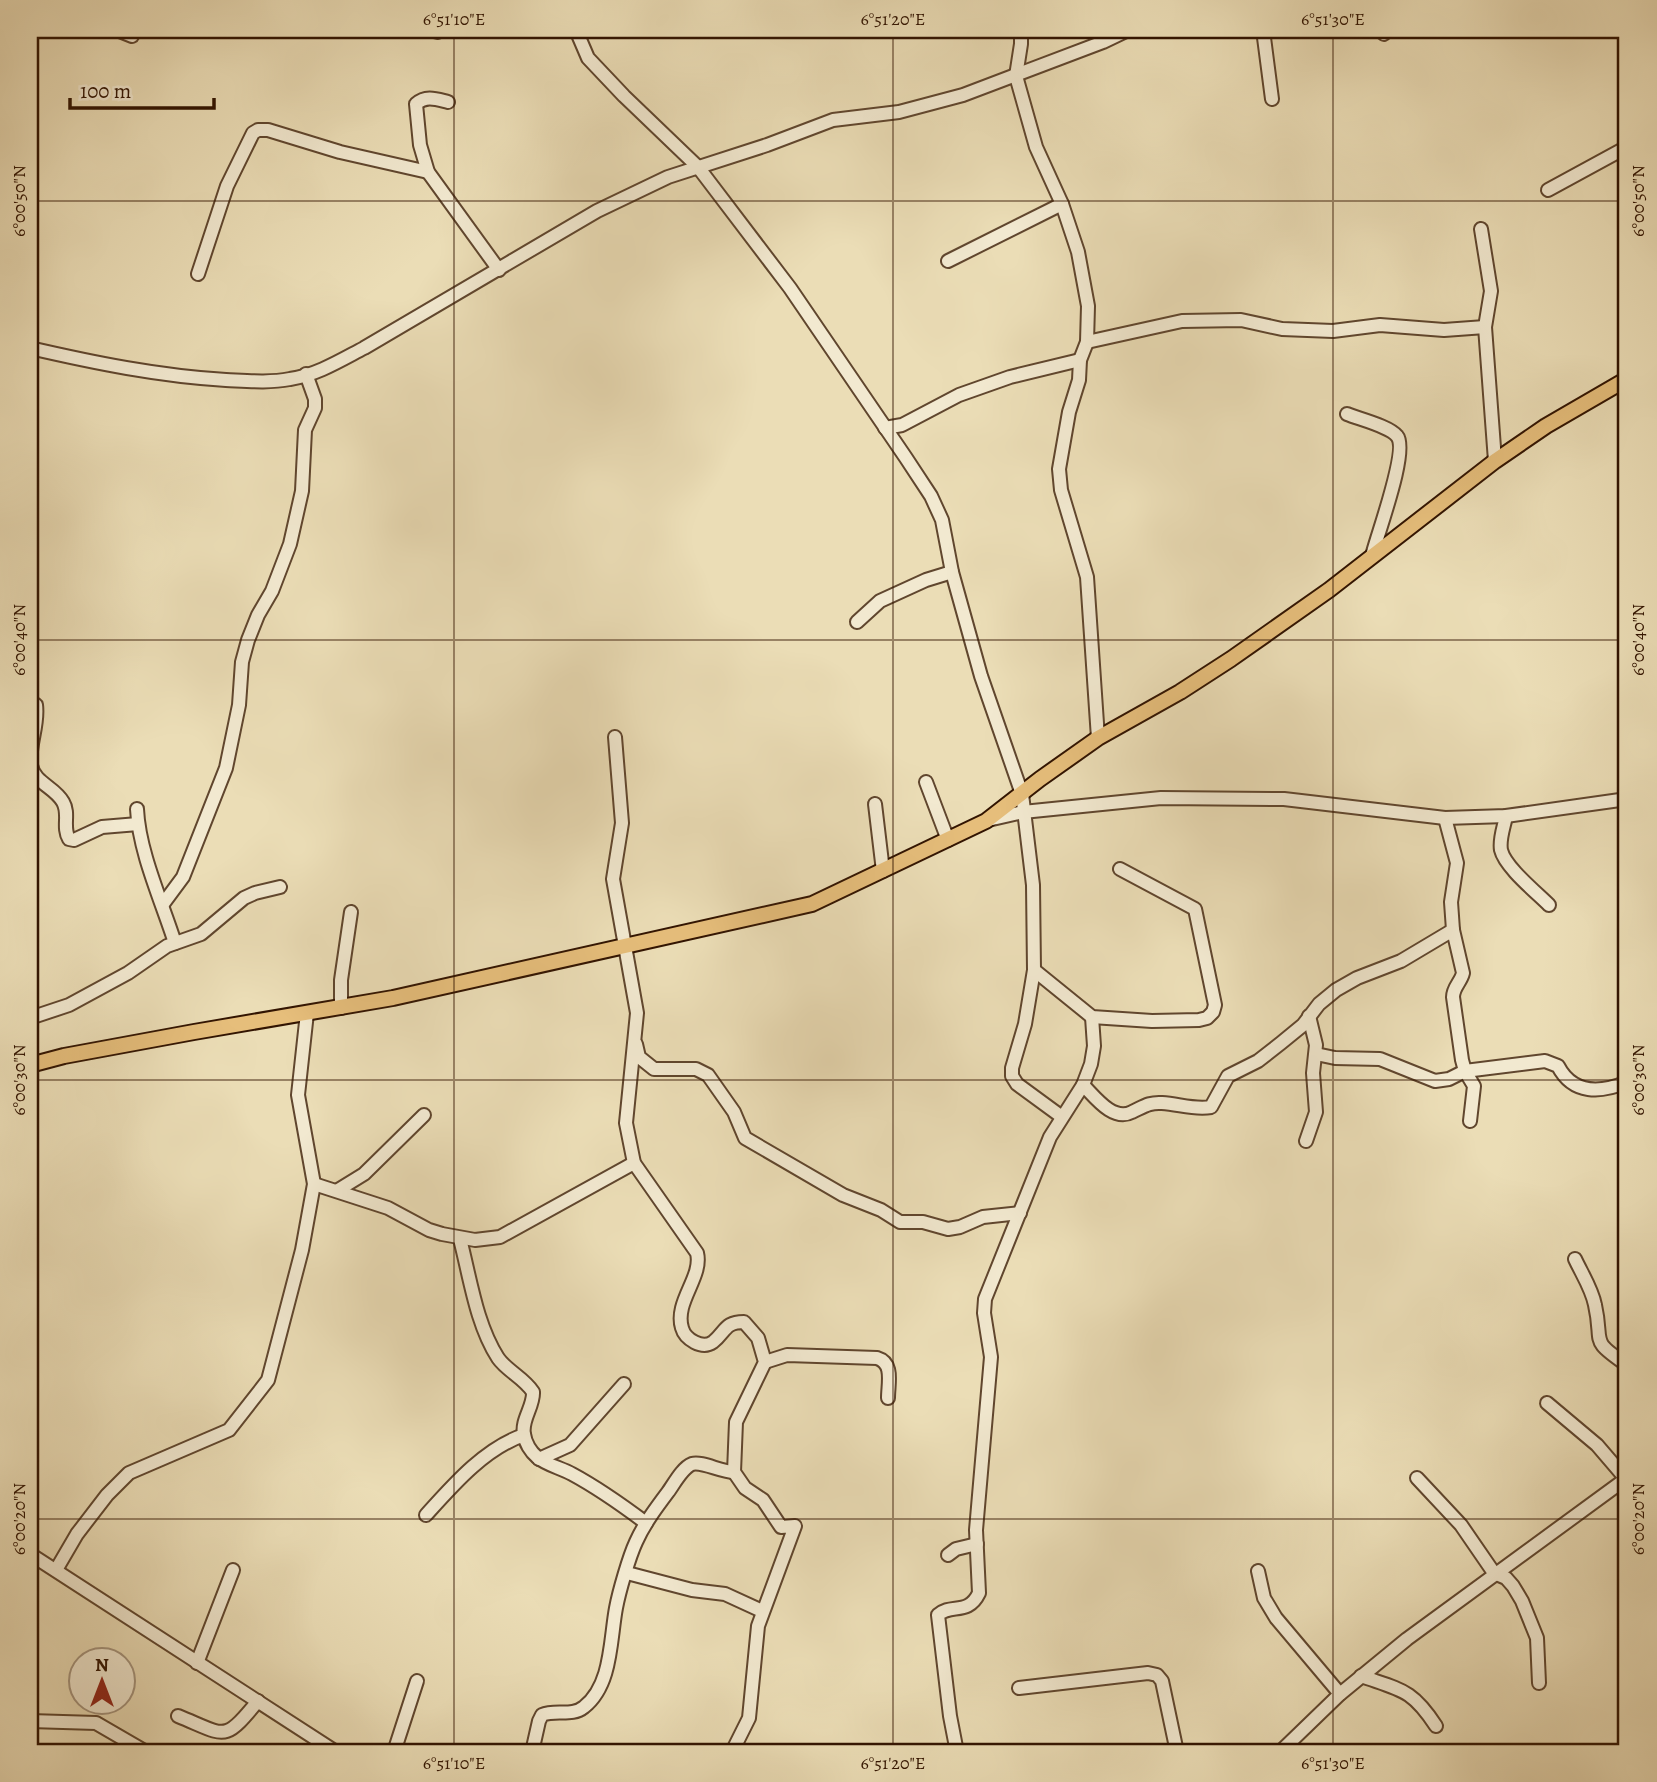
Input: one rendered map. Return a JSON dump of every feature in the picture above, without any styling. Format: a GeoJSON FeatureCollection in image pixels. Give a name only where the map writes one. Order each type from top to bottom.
{"type":"FeatureCollection","features":[{"type":"Feature","properties":{"kind":"main road"},"geometry":{"type":"LineString","coordinates":[[30,1065],[64,1056],[341,1008],[813,904],[986,821],[1098,738],[1180,692],[1329,590],[1494,461],[1546,426],[1627,379]]}},
{"type":"Feature","properties":{"kind":"street"},"geometry":{"type":"LineString","coordinates":[[117,30],[132,36]]}},
{"type":"Feature","properties":{"kind":"street"},"geometry":{"type":"LineString","coordinates":[[576,30],[588,58],[698,167],[790,288],[931,496],[942,520],[952,572],[981,676],[1022,794],[1033,885],[1034,971],[1012,1076],[1017,1084],[1062,1117]]}},
{"type":"Feature","properties":{"kind":"street"},"geometry":{"type":"LineString","coordinates":[[1021,30],[1016,76],[1036,147],[1062,204],[1078,252],[1088,306],[1087,342],[1080,360],[1079,380],[1069,412],[1059,469],[1061,491],[1087,578],[1098,738]]}},
{"type":"Feature","properties":{"kind":"street"},"geometry":{"type":"LineString","coordinates":[[30,348],[116,368],[172,376],[271,382],[306,374],[327,367],[364,348],[597,211],[668,177],[833,120],[899,112],[1016,76],[1128,30]]}},
{"type":"Feature","properties":{"kind":"street"},"geometry":{"type":"LineString","coordinates":[[1263,30],[1272,99]]}},
{"type":"Feature","properties":{"kind":"street"},"geometry":{"type":"LineString","coordinates":[[448,102],[429,98],[421,99],[416,104],[420,145],[428,172],[499,270]]}},
{"type":"Feature","properties":{"kind":"street"},"geometry":{"type":"LineString","coordinates":[[198,274],[227,186],[253,133],[258,130],[428,172]]}},
{"type":"Feature","properties":{"kind":"street"},"geometry":{"type":"LineString","coordinates":[[1548,190],[1627,146]]}},
{"type":"Feature","properties":{"kind":"street"},"geometry":{"type":"LineString","coordinates":[[947,261],[1062,204]]}},
{"type":"Feature","properties":{"kind":"street"},"geometry":{"type":"LineString","coordinates":[[1481,229],[1491,291],[1485,327],[1494,461]]}},
{"type":"Feature","properties":{"kind":"street"},"geometry":{"type":"LineString","coordinates":[[1087,342],[1182,321],[1241,320],[1282,329],[1333,331],[1380,325],[1444,330],[1485,327]]}},
{"type":"Feature","properties":{"kind":"street"},"geometry":{"type":"LineString","coordinates":[[885,428],[902,425],[959,395],[1010,377],[1080,360]]}},
{"type":"Feature","properties":{"kind":"street"},"geometry":{"type":"LineString","coordinates":[[163,904],[183,877],[226,768],[239,705],[242,662],[248,640],[272,591],[290,544],[302,491],[305,430],[316,399],[306,374]]}},
{"type":"Feature","properties":{"kind":"street"},"geometry":{"type":"LineString","coordinates":[[1347,414],[1391,431],[1398,436],[1400,443],[1387,506],[1372,556]]}},
{"type":"Feature","properties":{"kind":"street"},"geometry":{"type":"LineString","coordinates":[[858,622],[880,601],[926,580],[952,572]]}},
{"type":"Feature","properties":{"kind":"street"},"geometry":{"type":"LineString","coordinates":[[30,701],[36,705],[38,715],[30,764],[39,780],[57,792],[64,803],[67,813],[66,833],[69,839],[74,840],[102,827],[138,824]]}},
{"type":"Feature","properties":{"kind":"street"},"geometry":{"type":"LineString","coordinates":[[615,737],[622,823],[613,879],[637,1013],[626,1123],[634,1163],[697,1252],[699,1261],[684,1301],[680,1324],[682,1331],[694,1342],[705,1345],[712,1343],[722,1330],[733,1322],[744,1322],[758,1338],[765,1362],[736,1422],[734,1472],[745,1488],[763,1500],[780,1527],[795,1526],[774,1587],[762,1611],[758,1626],[749,1718],[732,1752]]}},
{"type":"Feature","properties":{"kind":"street"},"geometry":{"type":"LineString","coordinates":[[926,782],[948,840]]}},
{"type":"Feature","properties":{"kind":"street"},"geometry":{"type":"LineString","coordinates":[[986,821],[1023,812],[1161,798],[1284,799],[1445,818],[1506,816],[1627,799]]}},
{"type":"Feature","properties":{"kind":"street"},"geometry":{"type":"LineString","coordinates":[[875,804],[883,871]]}},
{"type":"Feature","properties":{"kind":"street"},"geometry":{"type":"LineString","coordinates":[[137,809],[138,824],[175,943]]}},
{"type":"Feature","properties":{"kind":"street"},"geometry":{"type":"LineString","coordinates":[[1506,816],[1501,839],[1507,863],[1549,905]]}},
{"type":"Feature","properties":{"kind":"street"},"geometry":{"type":"LineString","coordinates":[[1445,818],[1457,863],[1451,902],[1453,930],[1463,973],[1453,991],[1453,997],[1465,1071],[1474,1086],[1471,1121]]}},
{"type":"Feature","properties":{"kind":"street"},"geometry":{"type":"LineString","coordinates":[[1034,971],[1092,1017],[1152,1021],[1199,1020],[1207,1018],[1213,1012],[1215,1005],[1195,909],[1120,869]]}},
{"type":"Feature","properties":{"kind":"street"},"geometry":{"type":"LineString","coordinates":[[30,1018],[69,1005],[99,990],[175,943],[201,934],[255,892],[281,887]]}},
{"type":"Feature","properties":{"kind":"street"},"geometry":{"type":"LineString","coordinates":[[341,1008],[341,980],[351,912]]}},
{"type":"Feature","properties":{"kind":"street"},"geometry":{"type":"LineString","coordinates":[[1083,1085],[1109,1111],[1120,1114],[1129,1114],[1152,1103],[1200,1109],[1211,1107],[1228,1076],[1258,1061],[1303,1025],[1319,1003],[1336,990],[1357,978],[1401,961],[1453,930]]}},
{"type":"Feature","properties":{"kind":"street"},"geometry":{"type":"LineString","coordinates":[[56,1570],[77,1534],[107,1495],[129,1473],[191,1444],[229,1430],[268,1380],[302,1250],[314,1184],[298,1095],[307,1013]]}},
{"type":"Feature","properties":{"kind":"street"},"geometry":{"type":"LineString","coordinates":[[1306,1141],[1316,1112],[1313,1073],[1315,1038],[1309,1016]]}},
{"type":"Feature","properties":{"kind":"street"},"geometry":{"type":"LineString","coordinates":[[957,1752],[938,1615],[943,1611],[963,1609],[975,1602],[980,1584],[977,1544],[991,1357],[984,1313],[985,1299],[1050,1137],[1083,1085],[1091,1064],[1094,1046],[1092,1017]]}},
{"type":"Feature","properties":{"kind":"street"},"geometry":{"type":"LineString","coordinates":[[634,1037],[639,1058],[654,1069],[696,1069],[708,1074],[733,1112],[745,1138],[843,1195],[881,1210],[900,1222],[923,1222],[947,1229],[960,1227],[983,1217],[1020,1213]]}},
{"type":"Feature","properties":{"kind":"street"},"geometry":{"type":"LineString","coordinates":[[1316,1054],[1335,1058],[1380,1059],[1434,1081],[1449,1079],[1465,1071],[1545,1061],[1558,1066],[1564,1079],[1575,1086],[1598,1090],[1627,1082]]}},
{"type":"Feature","properties":{"kind":"street"},"geometry":{"type":"LineString","coordinates":[[338,1190],[364,1174],[424,1115]]}},
{"type":"Feature","properties":{"kind":"street"},"geometry":{"type":"LineString","coordinates":[[314,1184],[388,1208],[429,1230],[460,1239],[475,1240],[500,1237],[634,1163]]}},
{"type":"Feature","properties":{"kind":"street"},"geometry":{"type":"LineString","coordinates":[[460,1239],[480,1315],[494,1350],[500,1360],[533,1392],[534,1399],[524,1427],[529,1449],[539,1459],[569,1472],[603,1492],[646,1523]]}},
{"type":"Feature","properties":{"kind":"street"},"geometry":{"type":"LineString","coordinates":[[1575,1259],[1596,1307],[1599,1342],[1604,1349],[1627,1364]]}},
{"type":"Feature","properties":{"kind":"street"},"geometry":{"type":"LineString","coordinates":[[765,1362],[788,1355],[885,1360],[888,1366],[888,1398]]}},
{"type":"Feature","properties":{"kind":"street"},"geometry":{"type":"LineString","coordinates":[[539,1459],[570,1445],[624,1384]]}},
{"type":"Feature","properties":{"kind":"street"},"geometry":{"type":"LineString","coordinates":[[1280,1752],[1361,1676],[1494,1573],[1627,1479],[1597,1446],[1547,1403]]}},
{"type":"Feature","properties":{"kind":"street"},"geometry":{"type":"LineString","coordinates":[[426,1515],[445,1493],[490,1453],[510,1439],[524,1435]]}},
{"type":"Feature","properties":{"kind":"street"},"geometry":{"type":"LineString","coordinates":[[532,1752],[542,1715],[581,1710],[602,1682],[611,1654],[616,1605],[635,1542],[646,1523],[686,1469],[693,1464],[723,1472],[734,1472]]}},
{"type":"Feature","properties":{"kind":"street"},"geometry":{"type":"LineString","coordinates":[[1417,1478],[1461,1525],[1494,1573],[1506,1578],[1513,1586],[1537,1638],[1539,1683]]}},
{"type":"Feature","properties":{"kind":"street"},"geometry":{"type":"LineString","coordinates":[[947,1555],[956,1549],[977,1544]]}},
{"type":"Feature","properties":{"kind":"street"},"geometry":{"type":"LineString","coordinates":[[30,1554],[336,1752]]}},
{"type":"Feature","properties":{"kind":"street"},"geometry":{"type":"LineString","coordinates":[[197,1663],[233,1570]]}},
{"type":"Feature","properties":{"kind":"street"},"geometry":{"type":"LineString","coordinates":[[1258,1571],[1264,1598],[1276,1618],[1340,1694]]}},
{"type":"Feature","properties":{"kind":"street"},"geometry":{"type":"LineString","coordinates":[[627,1573],[692,1590],[725,1594],[762,1611]]}},
{"type":"Feature","properties":{"kind":"street"},"geometry":{"type":"LineString","coordinates":[[1019,1688],[1148,1673],[1157,1675],[1163,1681],[1177,1752]]}},
{"type":"Feature","properties":{"kind":"street"},"geometry":{"type":"LineString","coordinates":[[1361,1676],[1409,1693],[1424,1708],[1436,1726]]}},
{"type":"Feature","properties":{"kind":"street"},"geometry":{"type":"LineString","coordinates":[[394,1752],[417,1681]]}},
{"type":"Feature","properties":{"kind":"street"},"geometry":{"type":"LineString","coordinates":[[178,1716],[216,1731],[227,1732],[234,1730],[258,1701]]}},
{"type":"Feature","properties":{"kind":"street"},"geometry":{"type":"LineString","coordinates":[[30,1721],[96,1723],[146,1752]]}}]}
